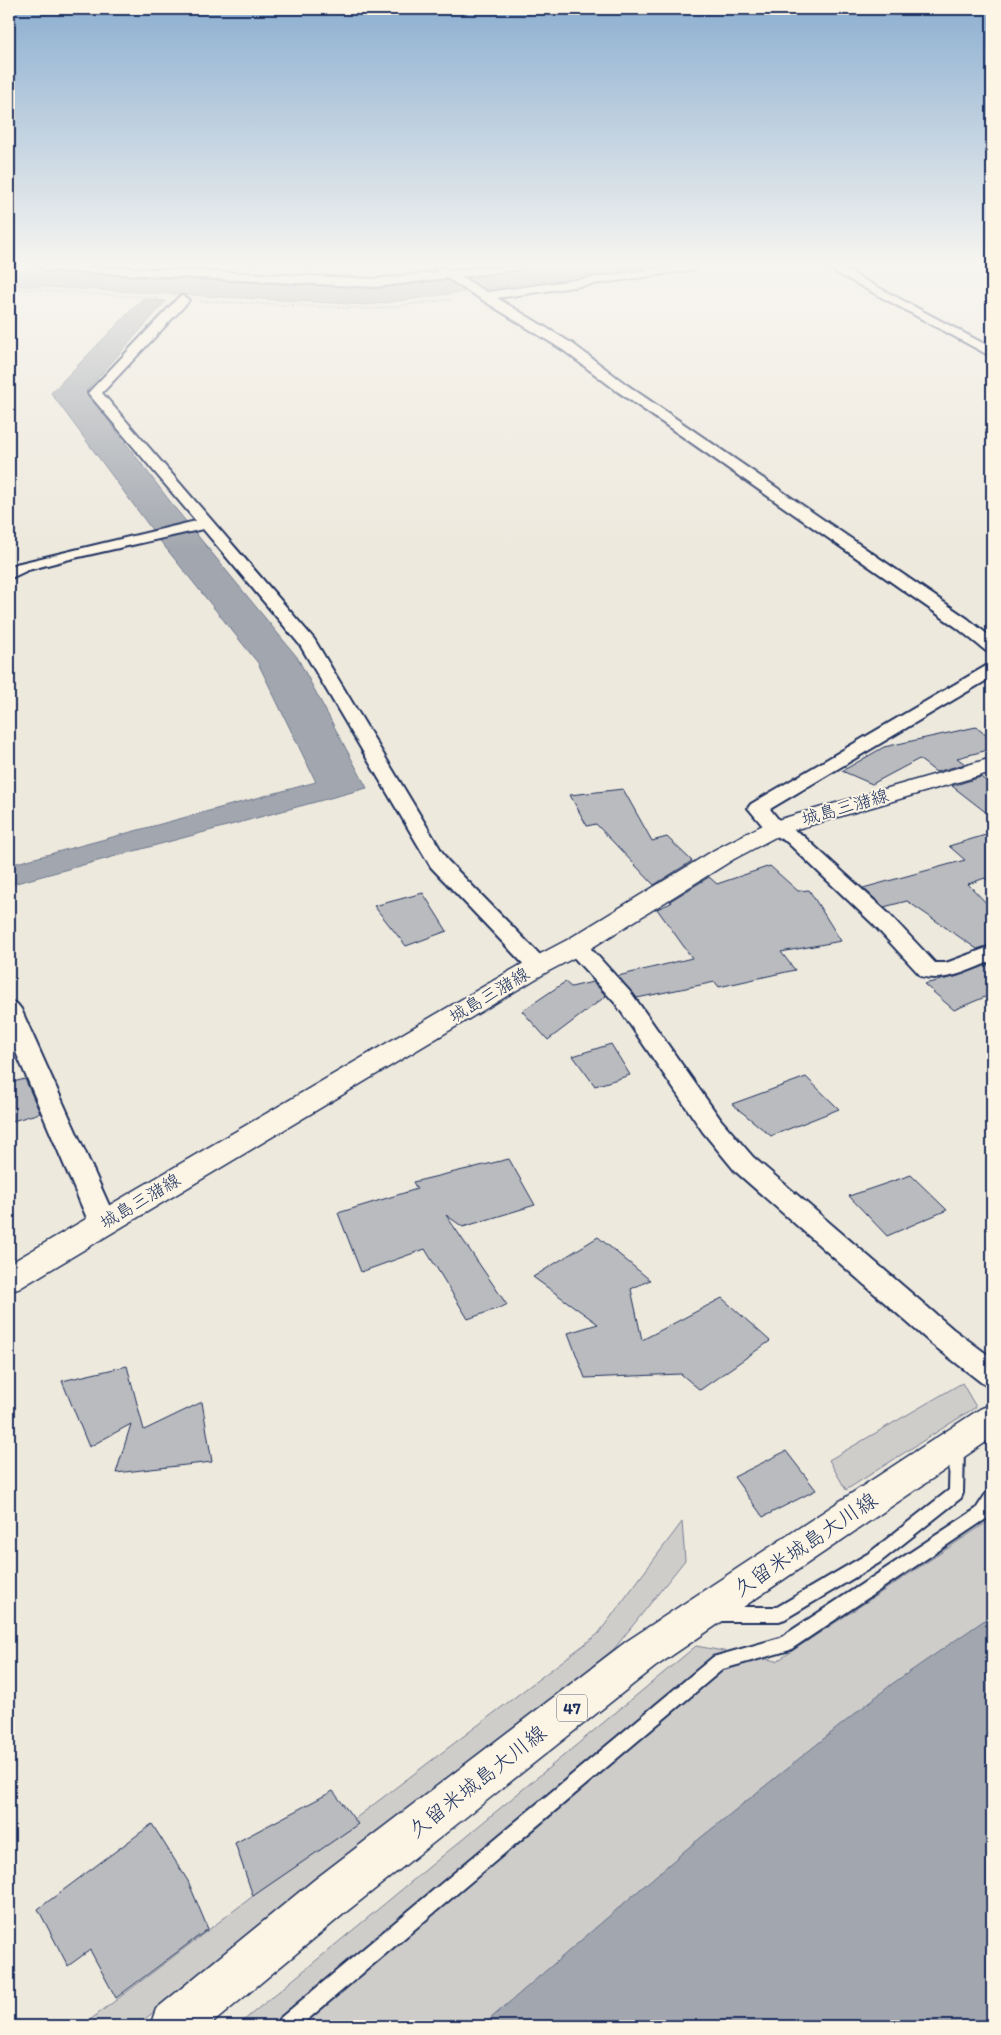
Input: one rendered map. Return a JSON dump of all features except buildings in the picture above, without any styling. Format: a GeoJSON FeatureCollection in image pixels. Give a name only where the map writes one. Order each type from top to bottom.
{"type":"FeatureCollection","features":[{"type":"Feature","properties":{"kind":"main road","name":"城島三潴線"},"geometry":{"type":"LineString","coordinates":[[9,1279],[538,966],[576,946],[725,854],[775,828],[992,765]]}},
{"type":"Feature","properties":{"kind":"main road","name":"久留米城島大川線"},"geometry":{"type":"LineString","coordinates":[[173,2026],[330,1896],[641,1654],[992,1419]]}},
{"type":"Feature","properties":{"kind":"street"},"geometry":{"type":"LineString","coordinates":[[124,362],[95,393],[308,643],[438,863],[538,966]]}},
{"type":"Feature","properties":{"kind":"street"},"geometry":{"type":"LineString","coordinates":[[588,362],[622,388],[962,623],[992,647]]}},
{"type":"Feature","properties":{"kind":"street"},"geometry":{"type":"LineString","coordinates":[[9,574],[22,567],[67,555],[206,524]]}},
{"type":"Feature","properties":{"kind":"street"},"geometry":{"type":"LineString","coordinates":[[992,670],[758,808],[775,828],[794,838],[880,918],[929,971],[949,970],[992,953]]}},
{"type":"Feature","properties":{"kind":"street"},"geometry":{"type":"LineString","coordinates":[[576,946],[624,999],[712,1126],[744,1164],[943,1336],[992,1374]]}},
{"type":"Feature","properties":{"kind":"street"},"geometry":{"type":"LineString","coordinates":[[10,1014],[103,1223]]}},
{"type":"Feature","properties":{"kind":"lane"},"geometry":{"type":"LineString","coordinates":[[700,1614],[779,1614],[874,1558],[956,1493],[958,1442]]}},
{"type":"Feature","properties":{"kind":"lane"},"geometry":{"type":"LineString","coordinates":[[286,2026],[719,1662],[784,1645],[981,1514],[992,1496]]}},
{"type":"Feature","properties":{"kind":"lane"},"geometry":{"type":"LineString","coordinates":[[874,1558],[889,1575]]}},
{"type":"Feature","properties":{"kind":"shaded area"},"geometry":{"type":"Polygon","coordinates":[[[81,362],[112,362],[86,391],[175,508],[297,657],[367,788],[9,885],[9,865],[316,782],[258,663],[161,542],[51,393],[81,362]]]}},
{"type":"Feature","properties":{"kind":"shaded area"},"geometry":{"type":"Polygon","coordinates":[[[962,1383],[976,1407],[846,1490],[829,1460],[962,1383]]]}},
{"type":"Feature","properties":{"kind":"shaded area"},"geometry":{"type":"Polygon","coordinates":[[[992,1519],[992,1615],[892,1684],[688,1848],[482,2026],[237,2026],[696,1646],[777,1661],[992,1519]]]}},
{"type":"Feature","properties":{"kind":"shaded area"},"geometry":{"type":"Polygon","coordinates":[[[682,1522],[685,1560],[614,1649],[136,2026],[82,2026],[598,1634],[682,1522]]]}},
{"type":"Feature","properties":{"kind":"shaded area"},"geometry":{"type":"Polygon","coordinates":[[[992,1615],[992,2026],[482,2026],[688,1848],[892,1684],[992,1615]]]}}]}
